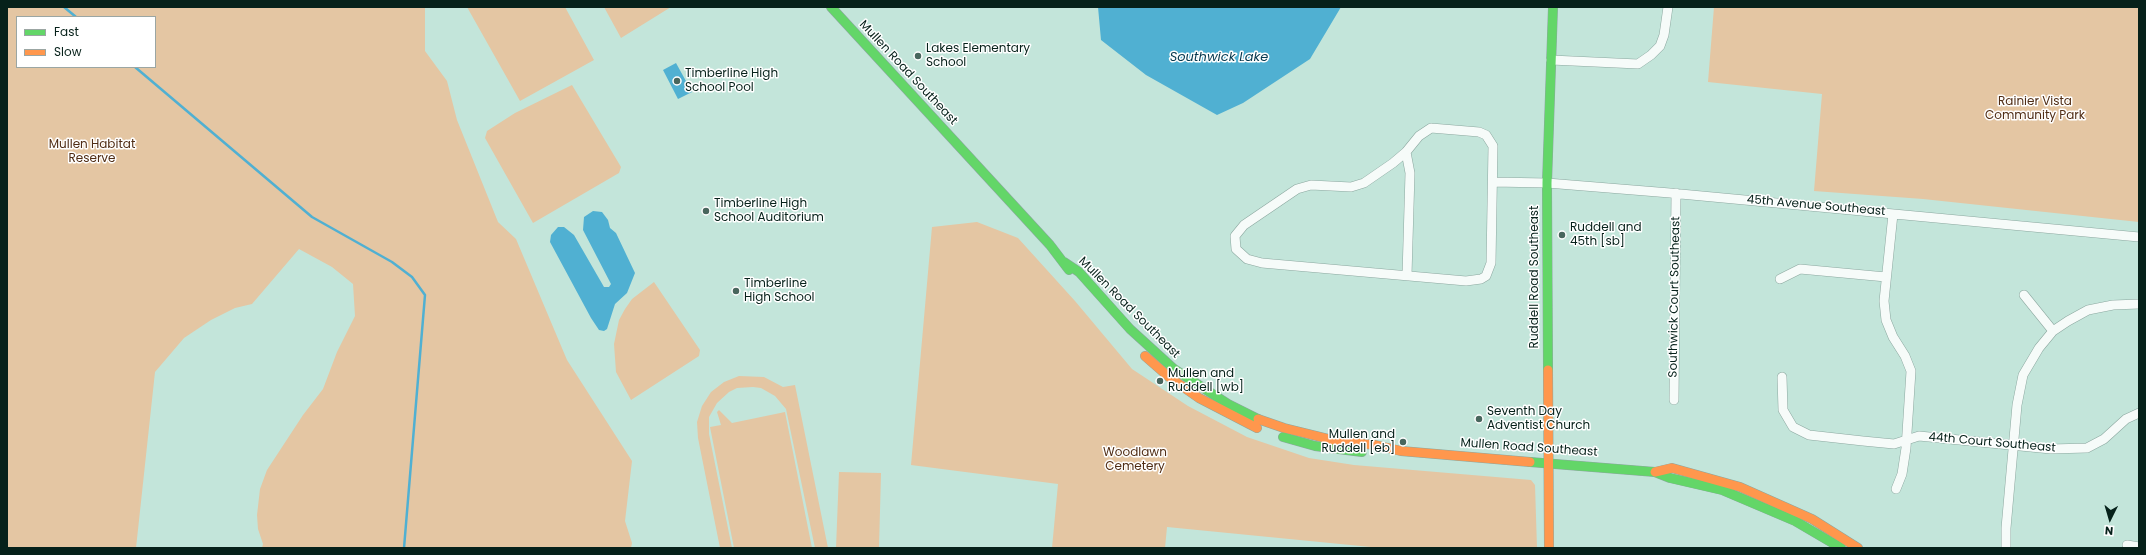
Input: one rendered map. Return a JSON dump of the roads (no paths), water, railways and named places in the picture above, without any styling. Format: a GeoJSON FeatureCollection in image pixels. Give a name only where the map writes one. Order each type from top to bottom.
{"type":"FeatureCollection","features":[{"type":"Feature","properties":{"kind":"street","name":"Mullen Road Southeast"},"geometry":{"type":"LineString","coordinates":[[831,7],[1064,262],[1079,272],[1154,352],[1193,383],[1228,404],[1253,417],[1284,428],[1337,441],[1375,445],[1401,451],[1655,472],[1670,478],[1722,490],[1756,503],[1795,520],[1841,548]]}},
{"type":"Feature","properties":{"kind":"street","name":"Ruddell Road Southeast"},"geometry":{"type":"LineString","coordinates":[[1549,548],[1547,183],[1553,7]]}},
{"type":"Feature","properties":{"kind":"street"},"geometry":{"type":"LineString","coordinates":[[1551,60],[1638,64],[1651,55],[1660,46],[1664,35],[1668,7]]}},
{"type":"Feature","properties":{"kind":"street"},"geometry":{"type":"LineString","coordinates":[[1431,128],[1479,132],[1490,140],[1493,146],[1491,263],[1486,276],[1475,282],[1254,261],[1247,259],[1236,248],[1234,240],[1244,225],[1297,189],[1311,185],[1342,188],[1357,186],[1406,152],[1419,136],[1431,128]]}},
{"type":"Feature","properties":{"kind":"street"},"geometry":{"type":"LineString","coordinates":[[1406,152],[1410,173],[1407,275]]}},
{"type":"Feature","properties":{"kind":"street","name":"45th Avenue Southeast"},"geometry":{"type":"LineString","coordinates":[[1493,182],[1547,183],[1676,193],[2139,237]]}},
{"type":"Feature","properties":{"kind":"street","name":"Southwick Court Southeast"},"geometry":{"type":"LineString","coordinates":[[1674,400],[1676,193]]}},
{"type":"Feature","properties":{"kind":"street"},"geometry":{"type":"LineString","coordinates":[[1893,214],[1884,301],[1886,320],[1893,337],[1905,356],[1911,371],[1907,441],[1902,474],[1896,489]]}},
{"type":"Feature","properties":{"kind":"street"},"geometry":{"type":"LineString","coordinates":[[1780,280],[1800,269],[1886,277]]}},
{"type":"Feature","properties":{"kind":"street"},"geometry":{"type":"LineString","coordinates":[[2024,295],[2053,331]]}},
{"type":"Feature","properties":{"kind":"street"},"geometry":{"type":"LineString","coordinates":[[2006,548],[2006,528],[2017,405],[2023,375],[2039,348],[2053,331],[2088,310],[2113,305],[2139,304]]}},
{"type":"Feature","properties":{"kind":"street","name":"44th Court Southeast"},"geometry":{"type":"LineString","coordinates":[[1782,377],[1783,410],[1793,427],[1809,435],[1894,444],[1919,436],[2051,449],[2087,448],[2104,439],[2126,419],[2139,413]]}},
{"type":"Feature","properties":{"kind":"street","name":"Mullen Road Southeast"},"geometry":{"type":"LineString","coordinates":[[1655,472],[1672,468],[1740,487],[1812,519],[1858,548]]}},
{"type":"Feature","properties":{"kind":"street"},"geometry":{"type":"LineString","coordinates":[[2127,545],[2139,548]]}},
{"type":"Feature","properties":{"kind":"water","name":"Southwick Lake"},"geometry":{"type":"Polygon","coordinates":[[[1098,7],[1341,7],[1310,59],[1243,103],[1217,115],[1146,75],[1101,40],[1098,7]]]}},
{"type":"Feature","properties":{"kind":"water","name":"Timberline High School Pool"},"geometry":{"type":"Polygon","coordinates":[[[676,63],[692,92],[678,99],[663,70],[676,63]]]}},
{"type":"Feature","properties":{"kind":"water"},"geometry":{"type":"Polygon","coordinates":[[[593,211],[602,212],[608,220],[610,228],[616,233],[635,273],[627,293],[615,304],[607,329],[604,331],[599,330],[591,318],[550,242],[551,235],[558,227],[564,227],[574,235],[604,287],[609,287],[611,284],[583,230],[584,217],[593,211]]]}},
{"type":"Feature","properties":{"kind":"waterway"},"geometry":{"type":"LineString","coordinates":[[64,7],[75,16]]}},
{"type":"Feature","properties":{"kind":"waterway"},"geometry":{"type":"LineString","coordinates":[[136,68],[312,217],[392,262],[412,277],[425,295],[404,548]]}},
{"type":"Feature","properties":{"kind":"place","name":"Lakes Elementary School"},"geometry":{"type":"Point","coordinates":[918,56]}},
{"type":"Feature","properties":{"kind":"place","name":"Timberline High School Pool"},"geometry":{"type":"Point","coordinates":[677,81]}},
{"type":"Feature","properties":{"kind":"place","name":"Timberline High School Auditorium"},"geometry":{"type":"Point","coordinates":[706,211]}},
{"type":"Feature","properties":{"kind":"place","name":"Ruddell and 45th [sb]"},"geometry":{"type":"Point","coordinates":[1562,235]}},
{"type":"Feature","properties":{"kind":"place","name":"Timberline High School"},"geometry":{"type":"Point","coordinates":[736,291]}},
{"type":"Feature","properties":{"kind":"place","name":"Mullen and Ruddell [wb]"},"geometry":{"type":"Point","coordinates":[1160,381]}},
{"type":"Feature","properties":{"kind":"place","name":"Seventh Day Adventist Church"},"geometry":{"type":"Point","coordinates":[1479,419]}},
{"type":"Feature","properties":{"kind":"place","name":"Mullen and Ruddell [eb]"},"geometry":{"type":"Point","coordinates":[1403,442]}},
{"type":"Feature","properties":{"kind":"park label","name":"Rainier Vista Community Park"},"geometry":{"type":"Point","coordinates":[2035,109]}},
{"type":"Feature","properties":{"kind":"park label","name":"Mullen Habitat Reserve"},"geometry":{"type":"Point","coordinates":[92,152]}},
{"type":"Feature","properties":{"kind":"park label","name":"Woodlawn Cemetery"},"geometry":{"type":"Point","coordinates":[1135,460]}}]}
